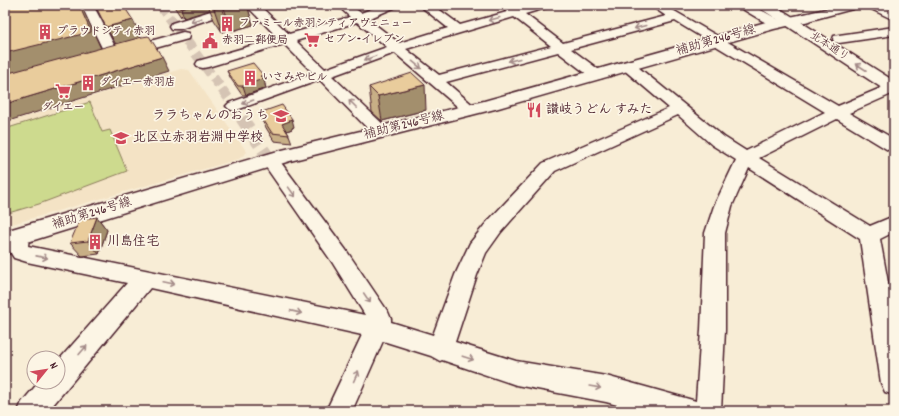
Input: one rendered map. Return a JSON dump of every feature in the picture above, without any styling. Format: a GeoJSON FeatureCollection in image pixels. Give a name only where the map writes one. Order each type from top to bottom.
{"type":"FeatureCollection","features":[{"type":"Feature","properties":{"kind":"main road","name":"北本通り"},"geometry":{"type":"LineString","coordinates":[[765,5],[894,83]]}},
{"type":"Feature","properties":{"kind":"main road","name":"北本通り"},"geometry":{"type":"LineString","coordinates":[[783,5],[790,21],[839,39],[894,83]]}},
{"type":"Feature","properties":{"kind":"main road","name":"補助第246号線"},"geometry":{"type":"LineString","coordinates":[[12,238],[270,160],[470,110],[790,21]]}},
{"type":"Feature","properties":{"kind":"street"},"geometry":{"type":"LineString","coordinates":[[87,5],[113,56]]}},
{"type":"Feature","properties":{"kind":"street"},"geometry":{"type":"LineString","coordinates":[[99,60],[179,31],[220,8],[243,5]]}},
{"type":"Feature","properties":{"kind":"street"},"geometry":{"type":"LineString","coordinates":[[252,5],[381,132]]}},
{"type":"Feature","properties":{"kind":"street"},"geometry":{"type":"LineString","coordinates":[[343,5],[436,80],[470,110]]}},
{"type":"Feature","properties":{"kind":"street"},"geometry":{"type":"LineString","coordinates":[[203,64],[360,18],[392,5]]}},
{"type":"Feature","properties":{"kind":"street"},"geometry":{"type":"LineString","coordinates":[[425,5],[458,29]]}},
{"type":"Feature","properties":{"kind":"street"},"geometry":{"type":"LineString","coordinates":[[504,5],[517,13],[597,75]]}},
{"type":"Feature","properties":{"kind":"street"},"geometry":{"type":"LineString","coordinates":[[234,106],[397,48],[458,29],[545,5]]}},
{"type":"Feature","properties":{"kind":"street"},"geometry":{"type":"LineString","coordinates":[[656,5],[718,40],[894,146]]}},
{"type":"Feature","properties":{"kind":"street"},"geometry":{"type":"LineString","coordinates":[[743,5],[790,21],[856,5]]}},
{"type":"Feature","properties":{"kind":"street"},"geometry":{"type":"LineString","coordinates":[[871,5],[894,16]]}},
{"type":"Feature","properties":{"kind":"street"},"geometry":{"type":"LineString","coordinates":[[436,80],[677,17]]}},
{"type":"Feature","properties":{"kind":"street"},"geometry":{"type":"LineString","coordinates":[[839,39],[894,31]]}},
{"type":"Feature","properties":{"kind":"street"},"geometry":{"type":"LineString","coordinates":[[628,66],[718,141],[869,236],[886,297],[894,383]]}},
{"type":"Feature","properties":{"kind":"street"},"geometry":{"type":"LineString","coordinates":[[708,411],[713,330],[715,233],[722,206],[745,158],[894,83]]}},
{"type":"Feature","properties":{"kind":"street"},"geometry":{"type":"LineString","coordinates":[[440,350],[466,274],[477,249],[494,226],[549,167],[679,109]]}},
{"type":"Feature","properties":{"kind":"street"},"geometry":{"type":"LineString","coordinates":[[270,160],[339,256],[380,319],[339,411]]}},
{"type":"Feature","properties":{"kind":"street"},"geometry":{"type":"LineString","coordinates":[[869,236],[894,223]]}},
{"type":"Feature","properties":{"kind":"street"},"geometry":{"type":"LineString","coordinates":[[12,238],[21,252],[27,254],[377,328],[516,374],[606,389],[659,406],[688,411]]}},
{"type":"Feature","properties":{"kind":"street"},"geometry":{"type":"LineString","coordinates":[[66,371],[145,278]]}},
{"type":"Feature","properties":{"kind":"street"},"geometry":{"type":"LineString","coordinates":[[31,411],[49,390]]}},
{"type":"Feature","properties":{"kind":"shaded area","name":"北区立赤羽岩淵中学校"},"geometry":{"type":"Polygon","coordinates":[[[181,69],[189,70],[247,152],[239,159],[5,226],[5,123],[181,69]]]}},
{"type":"Feature","properties":{"kind":"green space"},"geometry":{"type":"Polygon","coordinates":[[[90,102],[102,132],[110,130],[127,171],[39,204],[5,214],[5,129],[90,102]]]}},
{"type":"Feature","properties":{"kind":"building","name":"プラウドシティ赤羽"},"geometry":{"type":"Polygon","coordinates":[[[5,5],[79,5],[91,32],[5,53],[5,5]]]}},
{"type":"Feature","properties":{"kind":"building"},"geometry":{"type":"Polygon","coordinates":[[[95,5],[123,5],[133,20],[106,27],[95,5]]]}},
{"type":"Feature","properties":{"kind":"building"},"geometry":{"type":"Polygon","coordinates":[[[176,5],[192,5],[181,8],[177,7],[176,5]]]}},
{"type":"Feature","properties":{"kind":"building"},"geometry":{"type":"Polygon","coordinates":[[[211,5],[236,5],[214,9],[211,5]]]}},
{"type":"Feature","properties":{"kind":"building"},"geometry":{"type":"Polygon","coordinates":[[[149,36],[162,57],[5,104],[5,74],[149,36]]]}},
{"type":"Feature","properties":{"kind":"building"},"geometry":{"type":"Polygon","coordinates":[[[253,63],[263,75],[260,76],[263,79],[243,86],[238,86],[227,71],[253,63]]]}},
{"type":"Feature","properties":{"kind":"building"},"geometry":{"type":"Polygon","coordinates":[[[412,73],[425,85],[378,96],[369,87],[412,73]]]}},
{"type":"Feature","properties":{"kind":"building"},"geometry":{"type":"Polygon","coordinates":[[[282,105],[292,119],[282,124],[289,135],[272,133],[259,113],[282,105]]]}},
{"type":"Feature","properties":{"kind":"building"},"geometry":{"type":"Polygon","coordinates":[[[97,217],[88,241],[70,243],[80,219],[97,217]]]}},
{"type":"Feature","properties":{"kind":"tunnel"},"geometry":{"type":"LineString","coordinates":[[160,5],[232,103]]}},
{"type":"Feature","properties":{"kind":"tunnel"},"geometry":{"type":"LineString","coordinates":[[231,102],[270,160]]}},
{"type":"Feature","properties":{"kind":"place","name":"ファミール赤羽シティアヴェニュー"},"geometry":{"type":"Point","coordinates":[227,24]}},
{"type":"Feature","properties":{"kind":"place","name":"プラウドシティ赤羽"},"geometry":{"type":"Point","coordinates":[45,32]}},
{"type":"Feature","properties":{"kind":"place","name":"セブン-イレブン"},"geometry":{"type":"Point","coordinates":[312,40]}},
{"type":"Feature","properties":{"kind":"place","name":"赤羽二郵便局"},"geometry":{"type":"Point","coordinates":[210,41]}},
{"type":"Feature","properties":{"kind":"place","name":"いさみやビル"},"geometry":{"type":"Point","coordinates":[250,78]}},
{"type":"Feature","properties":{"kind":"place","name":"ダイエー赤羽店"},"geometry":{"type":"Point","coordinates":[88,83]}},
{"type":"Feature","properties":{"kind":"place","name":"ダイエー"},"geometry":{"type":"Point","coordinates":[63,91]}},
{"type":"Feature","properties":{"kind":"place","name":"讃岐うどん すみた"},"geometry":{"type":"Point","coordinates":[534,110]}},
{"type":"Feature","properties":{"kind":"place","name":"ララちゃんのおうち"},"geometry":{"type":"Point","coordinates":[281,116]}},
{"type":"Feature","properties":{"kind":"place","name":"北区立赤羽岩淵中学校"},"geometry":{"type":"Point","coordinates":[121,138]}},
{"type":"Feature","properties":{"kind":"place","name":"川島住宅"},"geometry":{"type":"Point","coordinates":[95,242]}}]}
